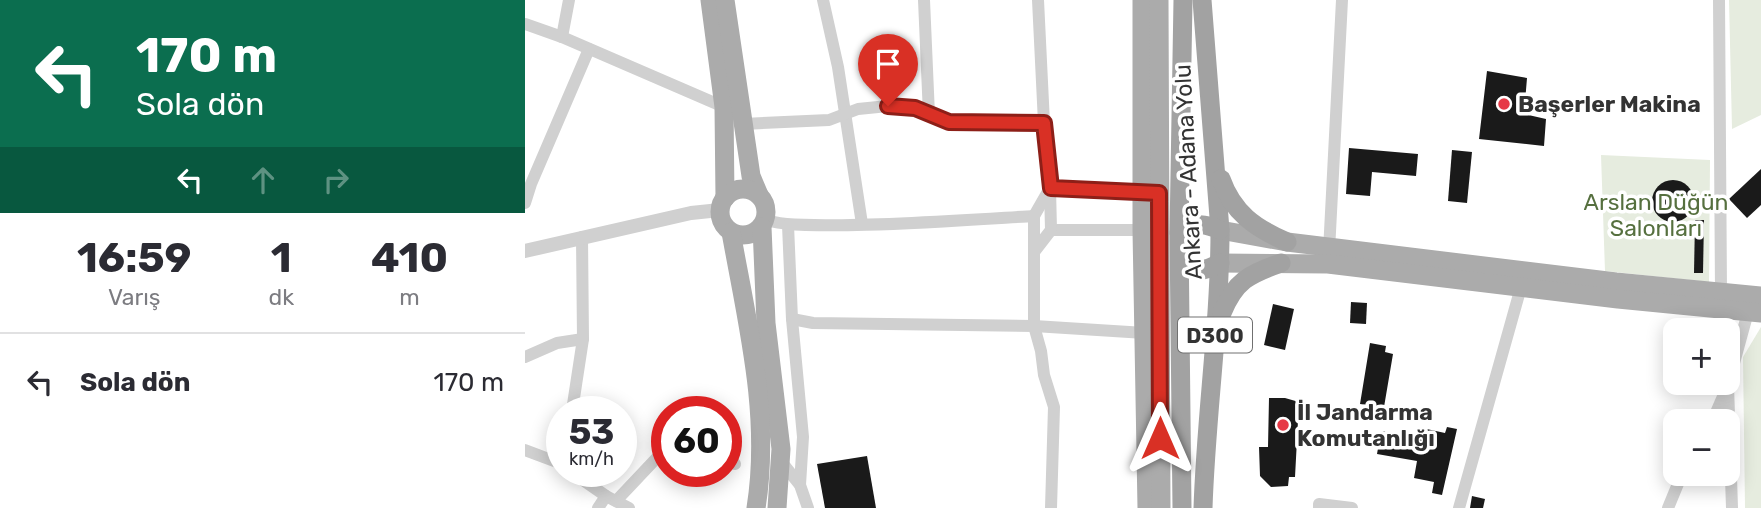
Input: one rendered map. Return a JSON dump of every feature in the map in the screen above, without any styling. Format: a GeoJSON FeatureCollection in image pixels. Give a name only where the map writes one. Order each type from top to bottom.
{"type":"FeatureCollection","features":[{"type":"Feature","properties":{"kind":"highway","name":"Ankara - Adana Yolu"},"geometry":{"type":"LineString","coordinates":[[1182,508],[1179,233],[1183,0]]}},
{"type":"Feature","properties":{"kind":"highway","name":"Ankara - Adana Yolu"},"geometry":{"type":"LineString","coordinates":[[1202,0],[1220,230],[1203,508]]}},
{"type":"Feature","properties":{"kind":"highway"},"geometry":{"type":"LineString","coordinates":[[1215,161],[1228,198],[1242,216],[1260,230],[1287,242]]}},
{"type":"Feature","properties":{"kind":"highway"},"geometry":{"type":"LineString","coordinates":[[1179,233],[1194,224],[1205,224],[1220,230]]}},
{"type":"Feature","properties":{"kind":"highway"},"geometry":{"type":"LineString","coordinates":[[1179,263],[1193,272],[1205,271],[1220,263]]}},
{"type":"Feature","properties":{"kind":"highway"},"geometry":{"type":"LineString","coordinates":[[1216,327],[1229,296],[1242,281],[1259,270],[1281,263]]}},
{"type":"Feature","properties":{"kind":"main road"},"geometry":{"type":"LineString","coordinates":[[710,0],[724,107],[723,223],[731,232],[742,236],[750,235],[764,223]]}},
{"type":"Feature","properties":{"kind":"main road"},"geometry":{"type":"LineString","coordinates":[[725,0],[751,176],[766,209],[766,323],[781,449],[777,508]]}},
{"type":"Feature","properties":{"kind":"main road"},"geometry":{"type":"LineString","coordinates":[[1142,0],[1151,193]]}},
{"type":"Feature","properties":{"kind":"main road"},"geometry":{"type":"LineString","coordinates":[[1159,0],[1151,230],[1161,508]]}},
{"type":"Feature","properties":{"kind":"main road"},"geometry":{"type":"LineString","coordinates":[[722,204],[739,189],[759,195]]}},
{"type":"Feature","properties":{"kind":"main road"},"geometry":{"type":"LineString","coordinates":[[1147,508],[1145,333],[1151,230]]}},
{"type":"Feature","properties":{"kind":"main road"},"geometry":{"type":"LineString","coordinates":[[1220,230],[1287,242],[1328,255],[1521,288],[1755,312]]}},
{"type":"Feature","properties":{"kind":"main road"},"geometry":{"type":"LineString","coordinates":[[731,232],[745,302],[761,445],[757,508]]}},
{"type":"Feature","properties":{"kind":"main road"},"geometry":{"type":"LineString","coordinates":[[1220,263],[1281,263],[1328,255],[1761,296]]}},
{"type":"Feature","properties":{"kind":"street"},"geometry":{"type":"LineString","coordinates":[[562,37],[569,0]]}},
{"type":"Feature","properties":{"kind":"street"},"geometry":{"type":"LineString","coordinates":[[823,0],[838,67],[862,224]]}},
{"type":"Feature","properties":{"kind":"street"},"geometry":{"type":"LineString","coordinates":[[924,0],[929,115]]}},
{"type":"Feature","properties":{"kind":"street"},"geometry":{"type":"LineString","coordinates":[[1034,253],[1051,230],[1051,188],[1044,123],[1038,0]]}},
{"type":"Feature","properties":{"kind":"street"},"geometry":{"type":"LineString","coordinates":[[1328,255],[1342,0]]}},
{"type":"Feature","properties":{"kind":"street"},"geometry":{"type":"LineString","coordinates":[[1719,0],[1721,292]]}},
{"type":"Feature","properties":{"kind":"street"},"geometry":{"type":"LineString","coordinates":[[525,24],[562,37],[724,107]]}},
{"type":"Feature","properties":{"kind":"street"},"geometry":{"type":"LineString","coordinates":[[525,203],[589,49]]}},
{"type":"Feature","properties":{"kind":"street"},"geometry":{"type":"LineString","coordinates":[[743,124],[829,120],[858,109],[888,106],[915,108],[949,122],[1044,123]]}},
{"type":"Feature","properties":{"kind":"street"},"geometry":{"type":"LineString","coordinates":[[1051,188],[1151,193]]}},
{"type":"Feature","properties":{"kind":"street"},"geometry":{"type":"LineString","coordinates":[[1051,188],[1034,216],[1034,326],[1054,407],[1051,508]]}},
{"type":"Feature","properties":{"kind":"street"},"geometry":{"type":"LineString","coordinates":[[525,251],[722,204]]}},
{"type":"Feature","properties":{"kind":"street"},"geometry":{"type":"LineString","coordinates":[[764,223],[862,224],[1034,216]]}},
{"type":"Feature","properties":{"kind":"street"},"geometry":{"type":"LineString","coordinates":[[788,225],[792,319],[803,438],[800,485]]}},
{"type":"Feature","properties":{"kind":"street"},"geometry":{"type":"LineString","coordinates":[[1051,230],[1151,230]]}},
{"type":"Feature","properties":{"kind":"street"},"geometry":{"type":"LineString","coordinates":[[574,396],[583,339],[582,237]]}},
{"type":"Feature","properties":{"kind":"street"},"geometry":{"type":"LineString","coordinates":[[1459,508],[1521,288]]}},
{"type":"Feature","properties":{"kind":"street"},"geometry":{"type":"LineString","coordinates":[[1740,353],[1755,312]]}},
{"type":"Feature","properties":{"kind":"street"},"geometry":{"type":"LineString","coordinates":[[792,319],[813,323],[1034,326],[1145,333]]}},
{"type":"Feature","properties":{"kind":"street"},"geometry":{"type":"LineString","coordinates":[[525,357],[557,343],[583,339]]}},
{"type":"Feature","properties":{"kind":"street"},"geometry":{"type":"LineString","coordinates":[[1728,395],[1732,508]]}},
{"type":"Feature","properties":{"kind":"street"},"geometry":{"type":"LineString","coordinates":[[525,450],[546,458]]}},
{"type":"Feature","properties":{"kind":"street"},"geometry":{"type":"LineString","coordinates":[[780,459],[800,485],[809,508]]}},
{"type":"Feature","properties":{"kind":"street"},"geometry":{"type":"LineString","coordinates":[[598,508],[651,462]]}},
{"type":"Feature","properties":{"kind":"street"},"geometry":{"type":"LineString","coordinates":[[1668,508],[1677,486]]}},
{"type":"Feature","properties":{"kind":"street"},"geometry":{"type":"LineString","coordinates":[[593,487],[629,508]]}},
{"type":"Feature","properties":{"kind":"street"},"geometry":{"type":"LineString","coordinates":[[1319,508],[1319,503],[1352,508]]}},
{"type":"Feature","properties":{"kind":"green space"},"geometry":{"type":"Polygon","coordinates":[[[1729,0],[1761,0],[1761,115],[1732,129],[1729,0]]]}},
{"type":"Feature","properties":{"kind":"green space","name":"Arslan Düğün Salonları"},"geometry":{"type":"Polygon","coordinates":[[[1601,155],[1710,160],[1709,282],[1605,271],[1601,155]]]}},
{"type":"Feature","properties":{"kind":"green space"},"geometry":{"type":"Polygon","coordinates":[[[1761,327],[1761,508],[1745,508],[1743,357],[1761,327]]]}},
{"type":"Feature","properties":{"kind":"building","name":"Başerler Makina"},"geometry":{"type":"Polygon","coordinates":[[[1487,71],[1527,78],[1524,114],[1546,119],[1544,146],[1479,139],[1487,71]]]}},
{"type":"Feature","properties":{"kind":"building"},"geometry":{"type":"Polygon","coordinates":[[[1349,148],[1418,154],[1416,176],[1372,172],[1370,196],[1346,194],[1349,148]]]}},
{"type":"Feature","properties":{"kind":"building"},"geometry":{"type":"Polygon","coordinates":[[[1452,150],[1472,152],[1467,203],[1448,201],[1452,150]]]}},
{"type":"Feature","properties":{"kind":"building"},"geometry":{"type":"Polygon","coordinates":[[[1761,169],[1761,205],[1747,218],[1729,199],[1761,169]]]}},
{"type":"Feature","properties":{"kind":"building"},"geometry":{"type":"Polygon","coordinates":[[[1673,180],[1688,186],[1694,201],[1688,216],[1673,222],[1658,216],[1652,201],[1658,186],[1673,180]]]}},
{"type":"Feature","properties":{"kind":"building"},"geometry":{"type":"Polygon","coordinates":[[[1695,220],[1704,220],[1703,273],[1694,273],[1695,220]]]}},
{"type":"Feature","properties":{"kind":"building"},"geometry":{"type":"Polygon","coordinates":[[[1351,302],[1367,303],[1366,324],[1350,323],[1351,302]]]}},
{"type":"Feature","properties":{"kind":"building"},"geometry":{"type":"Polygon","coordinates":[[[1273,304],[1294,309],[1285,350],[1264,345],[1273,304]]]}},
{"type":"Feature","properties":{"kind":"building"},"geometry":{"type":"Polygon","coordinates":[[[1370,343],[1386,346],[1385,352],[1393,354],[1384,407],[1360,404],[1370,343]]]}},
{"type":"Feature","properties":{"kind":"building","name":"İl Jandarma Komutanlığı"},"geometry":{"type":"Polygon","coordinates":[[[1269,398],[1285,398],[1299,402],[1295,477],[1289,477],[1288,486],[1271,487],[1260,476],[1259,447],[1268,447],[1269,398]]]}},
{"type":"Feature","properties":{"kind":"building"},"geometry":{"type":"Polygon","coordinates":[[[1447,427],[1457,429],[1442,495],[1432,493],[1434,482],[1414,478],[1417,461],[1377,454],[1381,431],[1420,438],[1422,428],[1445,433],[1447,427]]]}},
{"type":"Feature","properties":{"kind":"building"},"geometry":{"type":"Polygon","coordinates":[[[867,456],[876,508],[825,508],[817,464],[867,456]]]}},
{"type":"Feature","properties":{"kind":"building"},"geometry":{"type":"Polygon","coordinates":[[[1472,496],[1485,499],[1483,508],[1470,508],[1472,496]]]}},
{"type":"Feature","properties":{"kind":"place","name":"Başerler Makina"},"geometry":{"type":"Point","coordinates":[1504,104]}},
{"type":"Feature","properties":{"kind":"place","name":"İl Jandarma Komutanlığı"},"geometry":{"type":"Point","coordinates":[1283,425]}},
{"type":"Feature","properties":{"kind":"route"},"geometry":{"type":"LineString","coordinates":[[888,106],[915,108],[949,122],[1044,123],[1051,188],[1159,193],[1160,438]]}}]}
